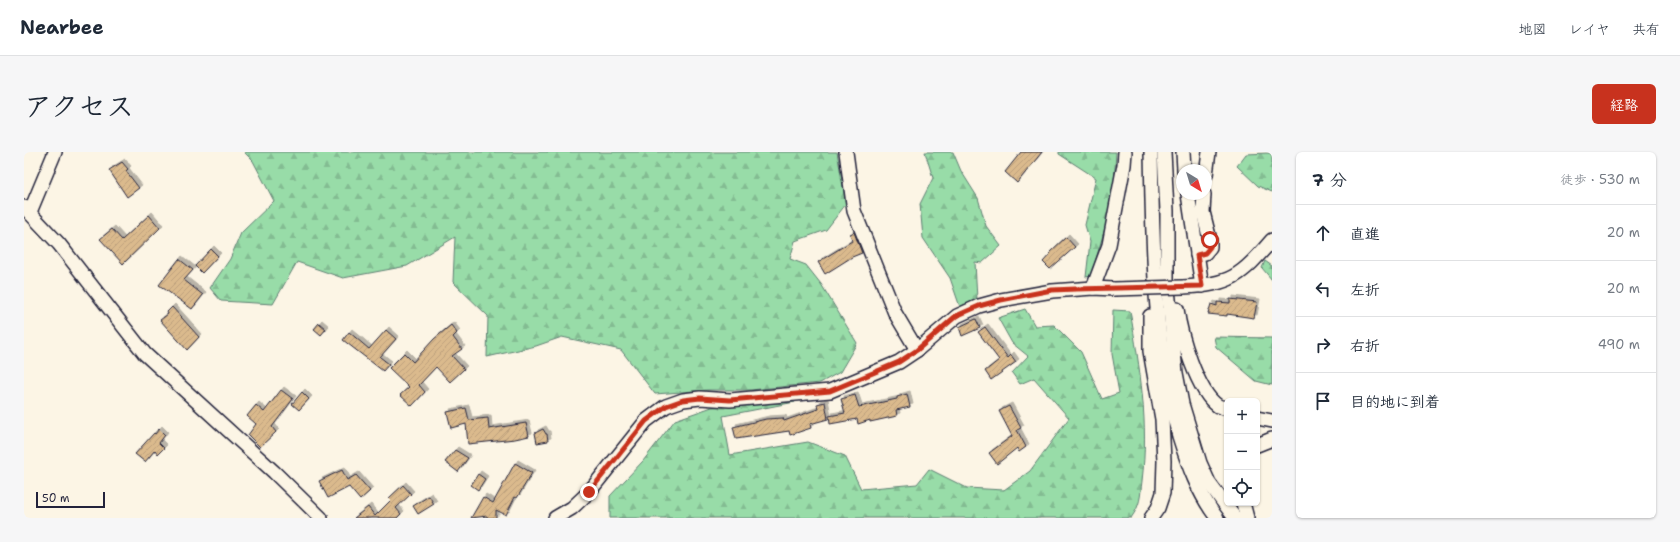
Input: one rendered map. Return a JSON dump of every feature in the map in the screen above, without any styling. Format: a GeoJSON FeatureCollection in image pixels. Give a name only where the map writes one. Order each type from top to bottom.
{"type":"FeatureCollection","features":[{"type":"Feature","properties":{"kind":"street"},"geometry":{"type":"LineString","coordinates":[[55,152],[27,210],[59,244],[145,354],[274,472],[321,518]]}},
{"type":"Feature","properties":{"kind":"street"},"geometry":{"type":"LineString","coordinates":[[846,152],[854,211],[895,314],[917,350]]}},
{"type":"Feature","properties":{"kind":"street"},"geometry":{"type":"LineString","coordinates":[[1093,288],[1109,245],[1124,165],[1125,152]]}},
{"type":"Feature","properties":{"kind":"street"},"geometry":{"type":"LineString","coordinates":[[1151,152],[1158,328],[1171,406],[1189,469],[1206,504],[1217,518]]}},
{"type":"Feature","properties":{"kind":"street"},"geometry":{"type":"LineString","coordinates":[[1164,152],[1167,211],[1167,278],[1176,373],[1182,404],[1200,463],[1209,483],[1234,518]]}},
{"type":"Feature","properties":{"kind":"street"},"geometry":{"type":"LineString","coordinates":[[1183,152],[1184,164]]}},
{"type":"Feature","properties":{"kind":"street"},"geometry":{"type":"LineString","coordinates":[[1207,164],[1209,152]]}},
{"type":"Feature","properties":{"kind":"street"},"geometry":{"type":"LineString","coordinates":[[1189,200],[1202,286]]}},
{"type":"Feature","properties":{"kind":"street"},"geometry":{"type":"LineString","coordinates":[[1197,255],[1205,253],[1210,247],[1210,240],[1203,212],[1204,200]]}},
{"type":"Feature","properties":{"kind":"street"},"geometry":{"type":"LineString","coordinates":[[1151,518],[1158,508],[1163,493],[1164,478],[1162,419],[1150,351],[1152,204]]}},
{"type":"Feature","properties":{"kind":"street"},"geometry":{"type":"LineString","coordinates":[[1167,211],[1179,325],[1203,388],[1218,406],[1224,408]]}},
{"type":"Feature","properties":{"kind":"street"},"geometry":{"type":"LineString","coordinates":[[555,518],[572,508],[589,492],[646,421],[666,406],[683,400],[700,398],[730,400],[830,391],[899,362],[917,350],[956,316],[979,306],[1052,290],[1093,288],[1183,288],[1226,281],[1241,272],[1272,240]]}},
{"type":"Feature","properties":{"kind":"street"},"geometry":{"type":"LineString","coordinates":[[1260,419],[1272,421]]}},
{"type":"Feature","properties":{"kind":"street"},"geometry":{"type":"LineString","coordinates":[[1260,445],[1272,440]]}},
{"type":"Feature","properties":{"kind":"street"},"geometry":{"type":"LineString","coordinates":[[1244,506],[1247,518]]}},
{"type":"Feature","properties":{"kind":"green space"},"geometry":{"type":"Polygon","coordinates":[[[244,152],[837,152],[846,204],[826,230],[795,241],[790,259],[806,265],[821,284],[857,343],[840,372],[820,383],[750,390],[708,390],[655,394],[621,350],[562,337],[536,346],[487,357],[488,316],[453,282],[455,237],[407,266],[343,278],[297,262],[273,304],[221,301],[210,288],[230,259],[241,233],[274,201],[253,161],[244,152]]]}},
{"type":"Feature","properties":{"kind":"green space"},"geometry":{"type":"Polygon","coordinates":[[[925,152],[953,152],[961,171],[978,198],[986,226],[1001,246],[982,263],[975,262],[977,299],[960,307],[950,278],[923,238],[920,204],[933,178],[925,152]]]}},
{"type":"Feature","properties":{"kind":"green space"},"geometry":{"type":"Polygon","coordinates":[[[1059,152],[1116,152],[1113,201],[1091,276],[1086,277],[1090,242],[1085,225],[1096,178],[1059,154],[1059,152]]]}},
{"type":"Feature","properties":{"kind":"green space"},"geometry":{"type":"Polygon","coordinates":[[[1269,153],[1272,155],[1272,192],[1258,186],[1237,166],[1246,154],[1269,153]]]}},
{"type":"Feature","properties":{"kind":"green space"},"geometry":{"type":"Polygon","coordinates":[[[1265,261],[1272,266],[1272,280],[1262,268],[1265,261]]]}},
{"type":"Feature","properties":{"kind":"green space"},"geometry":{"type":"Polygon","coordinates":[[[1025,309],[1035,326],[1054,325],[1081,352],[1102,399],[1119,393],[1112,354],[1113,310],[1130,311],[1140,375],[1144,417],[1144,459],[1140,496],[1137,509],[1131,518],[610,518],[610,496],[643,461],[675,420],[712,407],[795,402],[723,416],[730,455],[808,442],[845,456],[861,489],[917,484],[929,469],[967,488],[1004,490],[1030,471],[1069,418],[1034,378],[1020,384],[1012,373],[1028,356],[1012,343],[998,318],[1025,309]]]}},
{"type":"Feature","properties":{"kind":"green space"},"geometry":{"type":"Polygon","coordinates":[[[1214,337],[1272,338],[1272,385],[1256,381],[1216,347],[1214,337]]]}},
{"type":"Feature","properties":{"kind":"building"},"geometry":{"type":"Polygon","coordinates":[[[1021,152],[1042,152],[1017,183],[1005,172],[1021,152]]]}},
{"type":"Feature","properties":{"kind":"building"},"geometry":{"type":"Polygon","coordinates":[[[122,162],[128,169],[126,171],[139,188],[127,197],[109,170],[122,162]]]}},
{"type":"Feature","properties":{"kind":"building"},"geometry":{"type":"Polygon","coordinates":[[[149,215],[160,228],[123,264],[100,239],[112,229],[122,240],[149,215]]]}},
{"type":"Feature","properties":{"kind":"building"},"geometry":{"type":"Polygon","coordinates":[[[854,232],[862,253],[852,257],[825,274],[818,262],[852,241],[850,234],[854,232]]]}},
{"type":"Feature","properties":{"kind":"building"},"geometry":{"type":"Polygon","coordinates":[[[1066,237],[1075,247],[1050,269],[1043,262],[1051,253],[1050,252],[1066,237]]]}},
{"type":"Feature","properties":{"kind":"building"},"geometry":{"type":"Polygon","coordinates":[[[211,249],[218,256],[202,273],[195,266],[211,249]]]}},
{"type":"Feature","properties":{"kind":"building"},"geometry":{"type":"Polygon","coordinates":[[[179,259],[193,270],[184,280],[203,295],[192,309],[159,285],[179,259]]]}},
{"type":"Feature","properties":{"kind":"building"},"geometry":{"type":"Polygon","coordinates":[[[1230,299],[1257,302],[1254,318],[1227,314],[1227,316],[1208,314],[1211,304],[1217,306],[1217,302],[1230,303],[1230,299]]]}},
{"type":"Feature","properties":{"kind":"building"},"geometry":{"type":"Polygon","coordinates":[[[172,307],[199,337],[187,350],[160,320],[168,314],[167,312],[172,307]]]}},
{"type":"Feature","properties":{"kind":"building"},"geometry":{"type":"Polygon","coordinates":[[[976,319],[980,328],[962,336],[959,327],[976,319]]]}},
{"type":"Feature","properties":{"kind":"building"},"geometry":{"type":"Polygon","coordinates":[[[319,323],[326,329],[321,335],[314,329],[319,323]]]}},
{"type":"Feature","properties":{"kind":"building"},"geometry":{"type":"Polygon","coordinates":[[[451,325],[457,333],[453,337],[462,349],[452,356],[464,369],[450,382],[436,367],[419,385],[425,392],[412,406],[400,395],[409,387],[389,368],[404,353],[413,362],[434,339],[451,325]]]}},
{"type":"Feature","properties":{"kind":"building"},"geometry":{"type":"Polygon","coordinates":[[[985,327],[1008,358],[1011,355],[1016,362],[991,380],[985,371],[999,360],[978,332],[985,327]]]}},
{"type":"Feature","properties":{"kind":"building"},"geometry":{"type":"Polygon","coordinates":[[[386,330],[396,339],[380,357],[389,364],[383,371],[343,340],[349,332],[369,349],[386,330]]]}},
{"type":"Feature","properties":{"kind":"building"},"geometry":{"type":"Polygon","coordinates":[[[281,390],[293,399],[272,427],[276,432],[260,447],[248,435],[256,424],[247,416],[256,405],[264,412],[281,390]]]}},
{"type":"Feature","properties":{"kind":"building"},"geometry":{"type":"Polygon","coordinates":[[[302,392],[309,399],[299,410],[292,404],[302,392]]]}},
{"type":"Feature","properties":{"kind":"building"},"geometry":{"type":"Polygon","coordinates":[[[907,394],[910,407],[896,410],[897,416],[870,422],[870,420],[858,424],[857,419],[830,424],[829,416],[845,413],[841,399],[855,395],[859,407],[897,399],[897,397],[907,394]]]}},
{"type":"Feature","properties":{"kind":"building"},"geometry":{"type":"Polygon","coordinates":[[[825,402],[828,419],[810,424],[811,428],[790,435],[789,431],[736,439],[733,427],[766,419],[783,418],[784,421],[818,409],[817,404],[825,402]]]}},
{"type":"Feature","properties":{"kind":"building"},"geometry":{"type":"Polygon","coordinates":[[[1009,406],[1021,428],[1017,430],[1026,447],[1019,452],[1017,448],[997,464],[989,453],[1012,436],[999,411],[1009,406]]]}},
{"type":"Feature","properties":{"kind":"building"},"geometry":{"type":"Polygon","coordinates":[[[466,408],[469,420],[488,418],[489,429],[526,423],[529,436],[468,444],[466,424],[451,428],[447,412],[466,408]]]}},
{"type":"Feature","properties":{"kind":"building"},"geometry":{"type":"Polygon","coordinates":[[[159,429],[165,435],[159,443],[164,448],[158,454],[155,450],[145,462],[135,454],[159,429]]]}},
{"type":"Feature","properties":{"kind":"building"},"geometry":{"type":"Polygon","coordinates":[[[543,429],[547,434],[548,441],[537,443],[535,433],[543,429]]]}},
{"type":"Feature","properties":{"kind":"building"},"geometry":{"type":"Polygon","coordinates":[[[455,450],[468,458],[458,472],[445,462],[455,450]]]}},
{"type":"Feature","properties":{"kind":"building"},"geometry":{"type":"Polygon","coordinates":[[[515,463],[532,473],[517,498],[515,497],[506,515],[496,510],[496,518],[487,518],[487,516],[471,518],[483,497],[493,503],[515,463]]]}},
{"type":"Feature","properties":{"kind":"building"},"geometry":{"type":"Polygon","coordinates":[[[342,470],[347,480],[356,475],[370,491],[360,500],[349,487],[328,498],[319,481],[342,470]]]}},
{"type":"Feature","properties":{"kind":"building"},"geometry":{"type":"Polygon","coordinates":[[[478,474],[485,479],[478,490],[471,485],[478,474]]]}},
{"type":"Feature","properties":{"kind":"building"},"geometry":{"type":"Polygon","coordinates":[[[403,485],[411,494],[396,508],[401,514],[397,518],[354,518],[368,507],[375,516],[391,500],[389,498],[403,485]]]}},
{"type":"Feature","properties":{"kind":"building"},"geometry":{"type":"Polygon","coordinates":[[[429,496],[434,504],[418,514],[413,506],[429,496]]]}},
{"type":"Feature","properties":{"kind":"route"},"geometry":{"type":"LineString","coordinates":[[589,492],[646,421],[666,406],[683,400],[700,398],[730,400],[830,391],[899,362],[917,350],[956,316],[979,306],[1001,300],[1052,290],[1093,288],[1183,288],[1202,286],[1197,255],[1205,253],[1210,247],[1210,240]]}}]}
